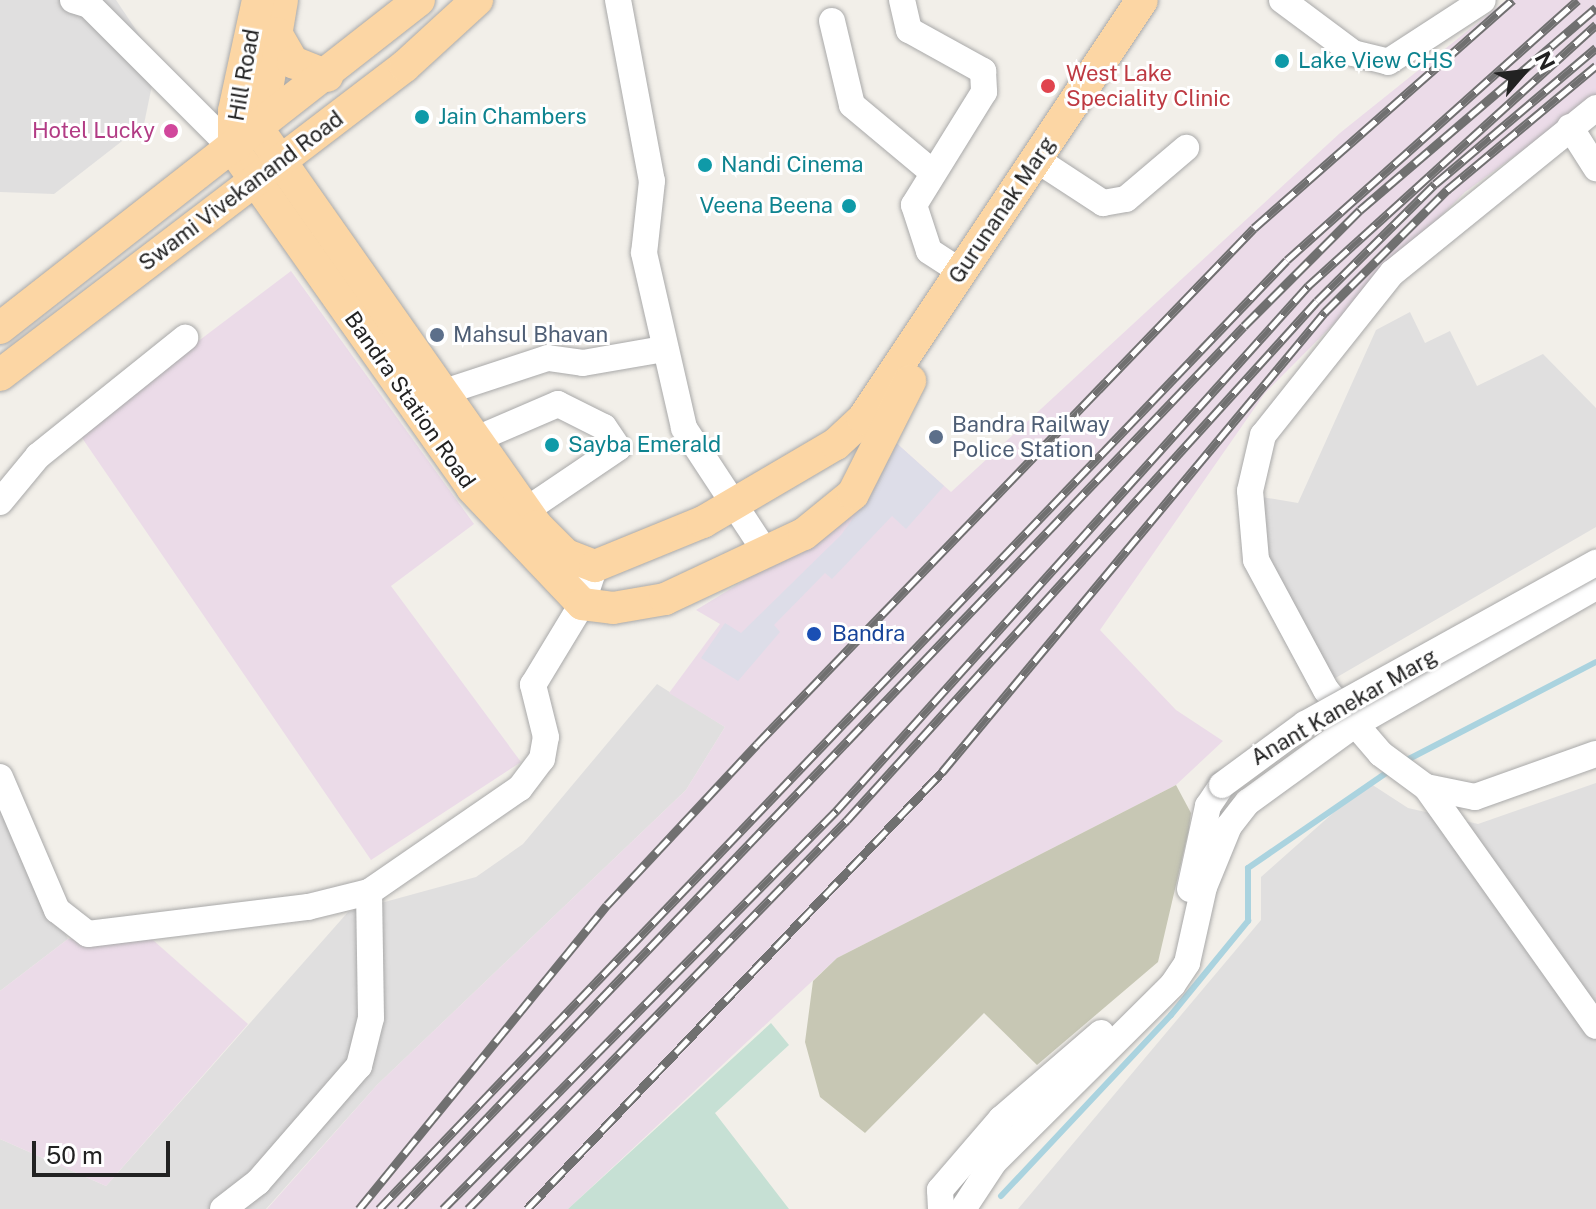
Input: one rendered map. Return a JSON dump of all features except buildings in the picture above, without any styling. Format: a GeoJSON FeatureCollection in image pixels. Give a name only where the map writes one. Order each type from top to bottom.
{"type":"FeatureCollection","features":[{"type":"Feature","properties":{"kind":"main road","name":"Hill Road"},"geometry":{"type":"LineString","coordinates":[[247,141],[234,111],[258,0]]}},
{"type":"Feature","properties":{"kind":"main road","name":"Hill Road"},"geometry":{"type":"LineString","coordinates":[[247,141],[282,0]]}},
{"type":"Feature","properties":{"kind":"main road","name":"Swami Vivekanand Road"},"geometry":{"type":"LineString","coordinates":[[0,328],[247,141],[419,0]]}},
{"type":"Feature","properties":{"kind":"main road","name":"Swami Vivekanand Road"},"geometry":{"type":"LineString","coordinates":[[0,375],[267,171],[477,0]]}},
{"type":"Feature","properties":{"kind":"main road","name":"Gurunanak Marg"},"geometry":{"type":"LineString","coordinates":[[595,566],[731,506],[836,444],[863,419],[1142,0]]}},
{"type":"Feature","properties":{"kind":"main road"},"geometry":{"type":"LineString","coordinates":[[582,604],[613,608],[665,599],[804,534],[853,494],[913,374],[1156,0]]}},
{"type":"Feature","properties":{"kind":"main road"},"geometry":{"type":"LineString","coordinates":[[276,33],[293,62],[327,76]]}},
{"type":"Feature","properties":{"kind":"main road"},"geometry":{"type":"LineString","coordinates":[[247,141],[267,171]]}},
{"type":"Feature","properties":{"kind":"main road","name":"Bandra Station Road"},"geometry":{"type":"LineString","coordinates":[[267,171],[445,389],[479,438],[514,517],[566,555],[595,566]]}},
{"type":"Feature","properties":{"kind":"main road","name":"Bandra Station Road"},"geometry":{"type":"LineString","coordinates":[[267,171],[413,404],[514,517],[582,604]]}},
{"type":"Feature","properties":{"kind":"main road"},"geometry":{"type":"LineString","coordinates":[[116,240],[139,269]]}},
{"type":"Feature","properties":{"kind":"street"},"geometry":{"type":"LineString","coordinates":[[618,0],[652,181],[644,253],[663,349],[684,428],[731,506],[766,553]]}},
{"type":"Feature","properties":{"kind":"street"},"geometry":{"type":"LineString","coordinates":[[902,0],[909,30],[983,71],[984,92],[931,171],[914,205],[929,251],[961,272]]}},
{"type":"Feature","properties":{"kind":"street"},"geometry":{"type":"LineString","coordinates":[[1282,0],[1353,53],[1388,62],[1483,0]]}},
{"type":"Feature","properties":{"kind":"street"},"geometry":{"type":"LineString","coordinates":[[84,2],[247,141]]}},
{"type":"Feature","properties":{"kind":"street"},"geometry":{"type":"LineString","coordinates":[[832,21],[852,105],[931,171]]}},
{"type":"Feature","properties":{"kind":"street"},"geometry":{"type":"LineString","coordinates":[[1596,108],[1392,273],[1263,435],[1250,491],[1256,560],[1326,690],[1354,725],[1426,787],[1596,1026]]}},
{"type":"Feature","properties":{"kind":"street"},"geometry":{"type":"LineString","coordinates":[[1570,127],[1596,168]]}},
{"type":"Feature","properties":{"kind":"street"},"geometry":{"type":"LineString","coordinates":[[1048,167],[1103,203],[1126,199],[1186,148]]}},
{"type":"Feature","properties":{"kind":"street"},"geometry":{"type":"LineString","coordinates":[[0,502],[38,456],[185,338]]}},
{"type":"Feature","properties":{"kind":"street"},"geometry":{"type":"LineString","coordinates":[[413,404],[445,389],[548,358],[583,363],[663,349]]}},
{"type":"Feature","properties":{"kind":"street"},"geometry":{"type":"LineString","coordinates":[[479,438],[558,404],[604,427],[617,454],[514,517]]}},
{"type":"Feature","properties":{"kind":"street","name":"Anant Kanekar Marg"},"geometry":{"type":"LineString","coordinates":[[941,1209],[940,1190],[1001,1119],[1148,990],[1174,956],[1205,816],[1222,785],[1305,724],[1596,563]]}},
{"type":"Feature","properties":{"kind":"street"},"geometry":{"type":"LineString","coordinates":[[0,777],[57,910],[88,934],[308,907],[369,892],[520,788],[542,759],[546,737],[533,685],[582,604],[595,566]]}},
{"type":"Feature","properties":{"kind":"street","name":"Anant Kanekar Marg"},"geometry":{"type":"LineString","coordinates":[[963,1209],[994,1162],[1173,984],[1187,963],[1229,826],[1248,802],[1354,725],[1596,587]]}},
{"type":"Feature","properties":{"kind":"street"},"geometry":{"type":"LineString","coordinates":[[1426,787],[1475,797],[1596,754]]}},
{"type":"Feature","properties":{"kind":"street"},"geometry":{"type":"LineString","coordinates":[[223,1209],[258,1182],[359,1066],[371,1018],[369,892]]}},
{"type":"Feature","properties":{"kind":"shaded area"},"geometry":{"type":"Polygon","coordinates":[[[0,0],[116,0],[157,61],[144,124],[54,194],[0,192],[0,0]]]}},
{"type":"Feature","properties":{"kind":"shaded area"},"geometry":{"type":"Polygon","coordinates":[[[1506,0],[1596,0],[1596,97],[1465,192],[1265,393],[1100,630],[1176,710],[1223,741],[1176,785],[837,958],[568,1209],[267,1209],[377,1085],[686,790],[725,727],[669,693],[720,624],[696,610],[847,518],[893,440],[951,492],[1340,133],[1506,0]]]}},
{"type":"Feature","properties":{"kind":"shaded area"},"geometry":{"type":"Polygon","coordinates":[[[291,271],[474,524],[391,586],[521,762],[371,860],[78,432],[291,271]]]}},
{"type":"Feature","properties":{"kind":"shaded area"},"geometry":{"type":"Polygon","coordinates":[[[1410,312],[1425,343],[1450,331],[1477,386],[1543,354],[1596,408],[1596,527],[1332,680],[1264,552],[1262,497],[1298,503],[1376,330],[1410,312]]]}},
{"type":"Feature","properties":{"kind":"shaded area"},"geometry":{"type":"Polygon","coordinates":[[[893,440],[944,486],[906,529],[892,516],[832,579],[825,573],[774,625],[780,632],[738,681],[701,658],[725,623],[741,633],[841,535],[875,488],[893,440]]]}},
{"type":"Feature","properties":{"kind":"shaded area"},"geometry":{"type":"Polygon","coordinates":[[[657,684],[725,727],[686,790],[377,1085],[266,1209],[0,1209],[0,1139],[106,1186],[348,912],[476,877],[523,844],[657,684]]]}},
{"type":"Feature","properties":{"kind":"shaded area"},"geometry":{"type":"Polygon","coordinates":[[[1368,782],[1408,808],[1478,824],[1596,783],[1596,1209],[1018,1209],[1261,920],[1261,877],[1368,782]]]}},
{"type":"Feature","properties":{"kind":"shaded area"},"geometry":{"type":"Polygon","coordinates":[[[1176,785],[1191,813],[1158,962],[1037,1065],[984,1013],[865,1133],[820,1097],[805,1042],[813,981],[837,958],[1176,785]]]}},
{"type":"Feature","properties":{"kind":"shaded area"},"geometry":{"type":"Polygon","coordinates":[[[0,802],[68,939],[0,991],[0,802]]]}},
{"type":"Feature","properties":{"kind":"shaded area"},"geometry":{"type":"Polygon","coordinates":[[[145,933],[248,1024],[106,1186],[0,1139],[0,991],[68,939],[145,933]]]}},
{"type":"Feature","properties":{"kind":"shaded area"},"geometry":{"type":"Polygon","coordinates":[[[771,1023],[789,1045],[715,1113],[789,1209],[568,1209],[771,1023]]]}},
{"type":"Feature","properties":{"kind":"waterway"},"geometry":{"type":"LineString","coordinates":[[1405,761],[1596,662]]}},
{"type":"Feature","properties":{"kind":"waterway"},"geometry":{"type":"LineString","coordinates":[[1001,1196],[1171,1015],[1248,921],[1248,868],[1386,773]]}},
{"type":"Feature","properties":{"kind":"railway"},"geometry":{"type":"LineString","coordinates":[[359,1209],[607,905],[757,744],[1254,228],[1513,0]]}},
{"type":"Feature","properties":{"kind":"railway"},"geometry":{"type":"LineString","coordinates":[[379,1209],[1287,260],[1578,0]]}},
{"type":"Feature","properties":{"kind":"railway"},"geometry":{"type":"LineString","coordinates":[[400,1209],[1244,326],[1360,210],[1596,8]]}},
{"type":"Feature","properties":{"kind":"railway"},"geometry":{"type":"LineString","coordinates":[[443,1209],[837,810],[1308,286],[1596,25]]}},
{"type":"Feature","properties":{"kind":"railway"},"geometry":{"type":"LineString","coordinates":[[468,1209],[847,820],[1317,301],[1435,184],[1596,48]]}},
{"type":"Feature","properties":{"kind":"railway"},"geometry":{"type":"LineString","coordinates":[[527,1209],[942,772],[1325,312],[1447,190],[1596,66]]}},
{"type":"Feature","properties":{"kind":"place","name":"Lake View CHS"},"geometry":{"type":"Point","coordinates":[1282,61]}},
{"type":"Feature","properties":{"kind":"place","name":"West Lake Speciality Clinic"},"geometry":{"type":"Point","coordinates":[1048,86]}},
{"type":"Feature","properties":{"kind":"place","name":"Jain Chambers"},"geometry":{"type":"Point","coordinates":[422,117]}},
{"type":"Feature","properties":{"kind":"place","name":"Hotel Lucky"},"geometry":{"type":"Point","coordinates":[171,131]}},
{"type":"Feature","properties":{"kind":"place","name":"Nandi Cinema"},"geometry":{"type":"Point","coordinates":[705,165]}},
{"type":"Feature","properties":{"kind":"place","name":"Veena Beena"},"geometry":{"type":"Point","coordinates":[849,206]}},
{"type":"Feature","properties":{"kind":"place","name":"Mahsul Bhavan"},"geometry":{"type":"Point","coordinates":[437,335]}},
{"type":"Feature","properties":{"kind":"place","name":"Bandra Railway Police Station"},"geometry":{"type":"Point","coordinates":[936,437]}},
{"type":"Feature","properties":{"kind":"place","name":"Sayba Emerald"},"geometry":{"type":"Point","coordinates":[552,445]}},
{"type":"Feature","properties":{"kind":"place","name":"Bandra"},"geometry":{"type":"Point","coordinates":[814,634]}}]}
